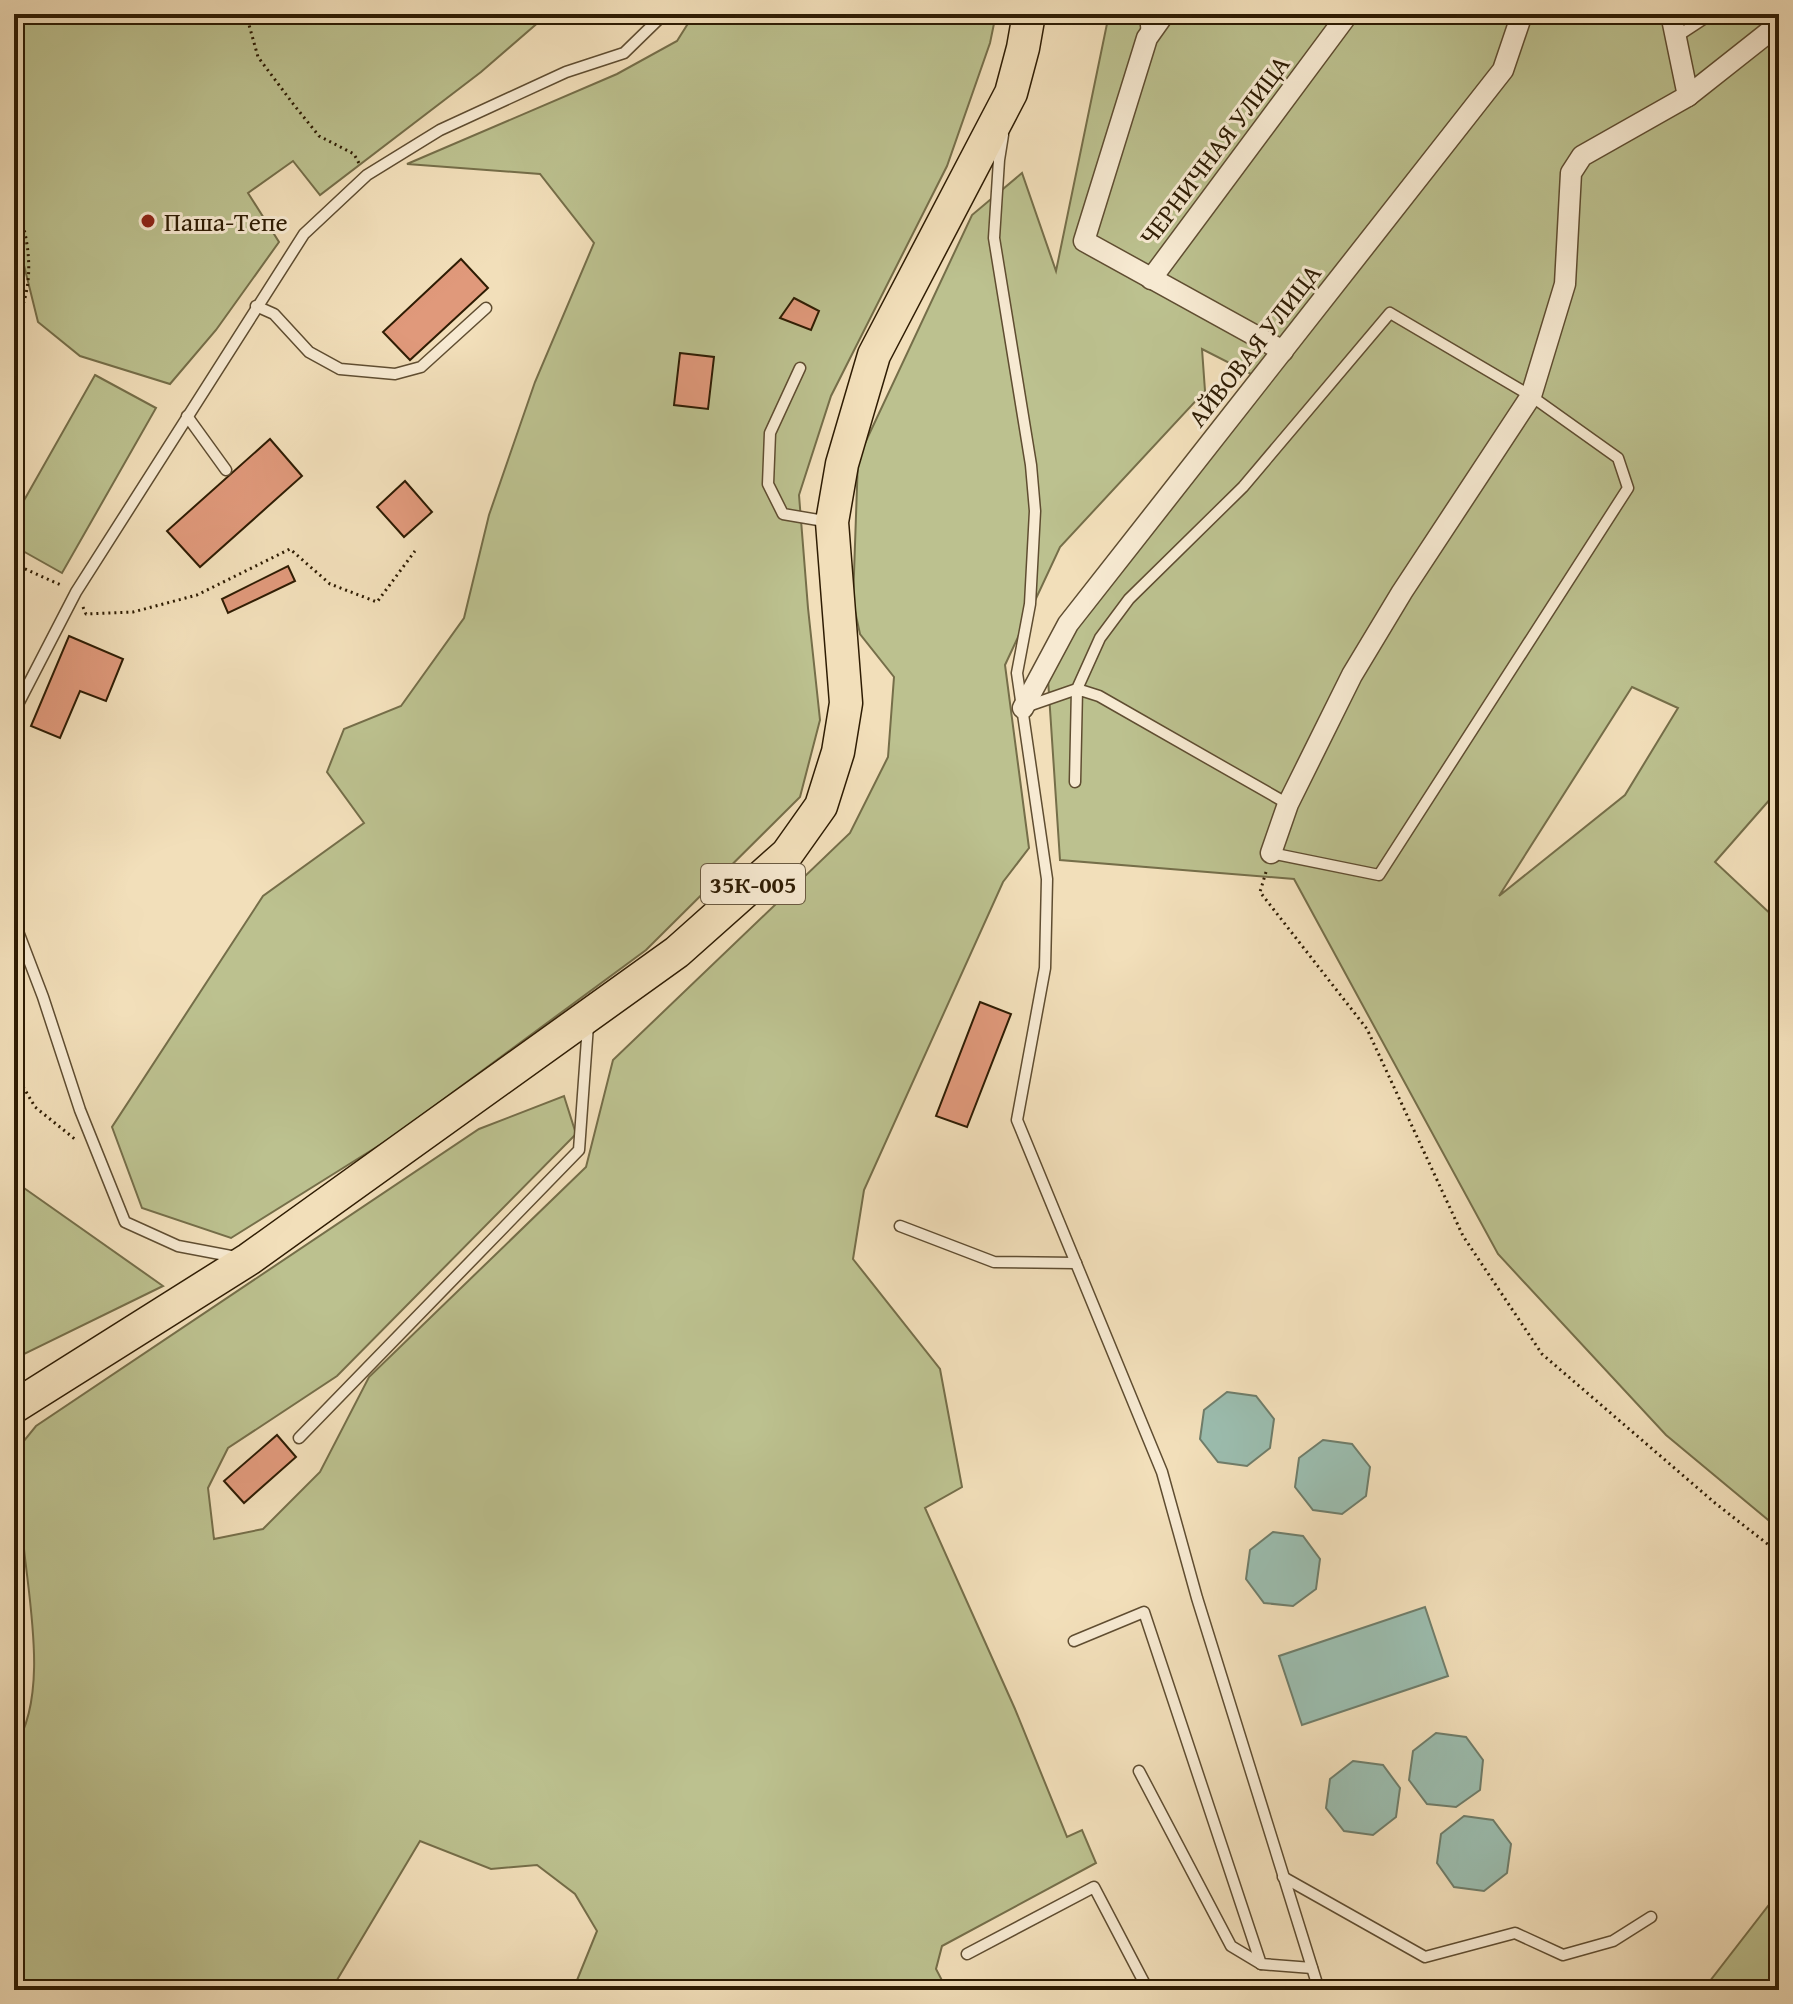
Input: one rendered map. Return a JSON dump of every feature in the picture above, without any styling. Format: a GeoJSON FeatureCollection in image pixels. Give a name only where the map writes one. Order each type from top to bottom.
{"type":"FeatureCollection","features":[{"type":"Feature","properties":{"kind":"main road","name":"35К-005"},"geometry":{"type":"LineString","coordinates":[[14,1407],[249,1259],[677,952],[787,854],[821,806],[838,752],[846,703],[832,522],[842,464],[874,355],[1011,93],[1029,14]]}},
{"type":"Feature","properties":{"kind":"street"},"geometry":{"type":"LineString","coordinates":[[1164,14],[1147,38],[1084,241],[1283,351]]}},
{"type":"Feature","properties":{"kind":"street","name":"ЧЕРНИЧНАЯ УЛИЦА"},"geometry":{"type":"LineString","coordinates":[[1151,279],[1348,14]]}},
{"type":"Feature","properties":{"kind":"street","name":"АЙВОВАЯ УЛИЦА"},"geometry":{"type":"LineString","coordinates":[[1023,708],[1068,624],[1503,70],[1522,14]]}},
{"type":"Feature","properties":{"kind":"street"},"geometry":{"type":"LineString","coordinates":[[1671,14],[1688,96]]}},
{"type":"Feature","properties":{"kind":"street"},"geometry":{"type":"LineString","coordinates":[[1271,853],[1288,804],[1352,675],[1395,603],[1531,396],[1565,284],[1571,173],[1582,156],[1688,96],[1779,24]]}},
{"type":"Feature","properties":{"kind":"lane"},"geometry":{"type":"LineString","coordinates":[[14,712],[76,592],[304,234],[367,175],[440,130],[566,72],[624,53],[664,14]]}},
{"type":"Feature","properties":{"kind":"lane"},"geometry":{"type":"LineString","coordinates":[[1145,14],[1147,38]]}},
{"type":"Feature","properties":{"kind":"lane"},"geometry":{"type":"LineString","coordinates":[[1676,37],[1711,14]]}},
{"type":"Feature","properties":{"kind":"lane"},"geometry":{"type":"LineString","coordinates":[[1011,93],[999,160],[994,238],[1031,465],[1035,511],[1030,604],[1017,673],[1047,879],[1045,968],[1017,1120],[1162,1472],[1197,1598],[1319,1990]]}},
{"type":"Feature","properties":{"kind":"lane"},"geometry":{"type":"LineString","coordinates":[[256,306],[274,314],[309,352],[340,369],[395,374],[421,367],[486,308]]}},
{"type":"Feature","properties":{"kind":"lane"},"geometry":{"type":"LineString","coordinates":[[1075,782],[1077,689],[1100,638],[1129,599],[1243,487],[1390,313],[1531,396],[1618,458],[1628,488],[1379,875],[1271,853]]}},
{"type":"Feature","properties":{"kind":"lane"},"geometry":{"type":"LineString","coordinates":[[800,368],[770,433],[768,484],[783,514],[832,522]]}},
{"type":"Feature","properties":{"kind":"lane"},"geometry":{"type":"LineString","coordinates":[[187,416],[226,470]]}},
{"type":"Feature","properties":{"kind":"lane"},"geometry":{"type":"LineString","coordinates":[[1023,708],[1077,689],[1099,696],[1288,804]]}},
{"type":"Feature","properties":{"kind":"lane"},"geometry":{"type":"LineString","coordinates":[[14,921],[125,1222],[178,1246],[249,1259]]}},
{"type":"Feature","properties":{"kind":"lane"},"geometry":{"type":"LineString","coordinates":[[299,1438],[579,1150],[589,1015]]}},
{"type":"Feature","properties":{"kind":"lane"},"geometry":{"type":"LineString","coordinates":[[900,1226],[994,1262],[1076,1263]]}},
{"type":"Feature","properties":{"kind":"lane"},"geometry":{"type":"LineString","coordinates":[[1074,1641],[1144,1612],[1261,1964]]}},
{"type":"Feature","properties":{"kind":"lane"},"geometry":{"type":"LineString","coordinates":[[1139,1771],[1231,1946],[1261,1964],[1312,1968]]}},
{"type":"Feature","properties":{"kind":"lane"},"geometry":{"type":"LineString","coordinates":[[1283,1877],[1425,1957],[1515,1933],[1563,1955],[1613,1941],[1651,1917]]}},
{"type":"Feature","properties":{"kind":"lane"},"geometry":{"type":"LineString","coordinates":[[967,1954],[1094,1887],[1148,1990]]}},
{"type":"Feature","properties":{"kind":"path"},"geometry":{"type":"LineString","coordinates":[[246,14],[258,57],[319,136],[354,154],[367,175]]}},
{"type":"Feature","properties":{"kind":"path"},"geometry":{"type":"LineString","coordinates":[[14,196],[25,226],[31,262],[25,306],[14,326]]}},
{"type":"Feature","properties":{"kind":"path"},"geometry":{"type":"LineString","coordinates":[[14,564],[76,592],[86,614],[133,612],[197,595],[290,549],[330,584],[377,602],[415,551]]}},
{"type":"Feature","properties":{"kind":"path"},"geometry":{"type":"LineString","coordinates":[[1271,853],[1260,892],[1367,1029],[1463,1236],[1542,1354],[1715,1503],[1779,1553]]}},
{"type":"Feature","properties":{"kind":"path"},"geometry":{"type":"LineString","coordinates":[[14,1071],[35,1107],[100,1161]]}},
{"type":"Feature","properties":{"kind":"green space"},"geometry":{"type":"Polygon","coordinates":[[[14,14],[548,14],[481,72],[320,195],[293,161],[248,193],[279,242],[216,330],[170,384],[80,356],[38,322],[14,225],[14,14]]]}},
{"type":"Feature","properties":{"kind":"green space"},"geometry":{"type":"Polygon","coordinates":[[[694,14],[996,14],[990,43],[947,166],[831,396],[799,495],[820,720],[800,797],[646,950],[391,1138],[231,1238],[142,1208],[112,1127],[263,896],[364,823],[327,772],[344,729],[401,706],[464,618],[489,515],[535,382],[594,243],[540,174],[407,164],[617,74],[677,41],[694,14]]]}},
{"type":"Feature","properties":{"kind":"green space"},"geometry":{"type":"Polygon","coordinates":[[[1109,14],[1779,14],[1779,789],[1715,862],[1776,919],[1779,915],[1779,1529],[1666,1435],[1498,1254],[1294,879],[1060,860],[1047,664],[1267,382],[1202,349],[1205,391],[1060,547],[1005,665],[1029,848],[1003,882],[864,1190],[853,1259],[940,1369],[962,1487],[925,1508],[1015,1709],[1067,1837],[1082,1830],[1096,1863],[942,1946],[936,1969],[947,1990],[573,1990],[597,1931],[575,1894],[537,1865],[491,1869],[420,1841],[331,1990],[14,1990],[14,1748],[31,1704],[34,1652],[24,1549],[14,1542],[14,1453],[36,1426],[479,1129],[564,1096],[576,1134],[337,1376],[228,1448],[208,1488],[214,1539],[263,1529],[320,1472],[369,1377],[586,1167],[613,1060],[850,833],[888,757],[894,677],[860,634],[853,602],[858,458],[972,215],[1022,173],[1056,271],[1109,14]],[[1632,687],[1499,896],[1625,795],[1678,708],[1632,687]]]}},
{"type":"Feature","properties":{"kind":"green space"},"geometry":{"type":"Polygon","coordinates":[[[95,375],[156,408],[62,573],[14,546],[14,518],[95,375]]]}},
{"type":"Feature","properties":{"kind":"green space"},"geometry":{"type":"Polygon","coordinates":[[[14,1181],[163,1286],[14,1359],[14,1181]]]}},
{"type":"Feature","properties":{"kind":"green space"},"geometry":{"type":"Polygon","coordinates":[[[1775,1897],[1779,1897],[1779,1990],[1703,1990],[1775,1897]]]}},
{"type":"Feature","properties":{"kind":"shaded area"},"geometry":{"type":"Polygon","coordinates":[[[1227,1392],[1256,1396],[1274,1419],[1270,1448],[1247,1466],[1218,1462],[1200,1439],[1204,1410],[1227,1392]]]}},
{"type":"Feature","properties":{"kind":"shaded area"},"geometry":{"type":"Polygon","coordinates":[[[1323,1440],[1352,1444],[1370,1467],[1366,1496],[1342,1514],[1313,1510],[1295,1487],[1299,1458],[1323,1440]]]}},
{"type":"Feature","properties":{"kind":"shaded area"},"geometry":{"type":"Polygon","coordinates":[[[1273,1532],[1303,1536],[1320,1559],[1316,1589],[1293,1606],[1264,1603],[1246,1579],[1250,1550],[1273,1532]]]}},
{"type":"Feature","properties":{"kind":"shaded area"},"geometry":{"type":"Polygon","coordinates":[[[1425,1607],[1448,1676],[1302,1725],[1279,1656],[1425,1607]]]}},
{"type":"Feature","properties":{"kind":"shaded area"},"geometry":{"type":"Polygon","coordinates":[[[1436,1733],[1466,1737],[1483,1760],[1480,1790],[1456,1807],[1427,1804],[1409,1780],[1413,1751],[1436,1733]]]}},
{"type":"Feature","properties":{"kind":"shaded area"},"geometry":{"type":"Polygon","coordinates":[[[1353,1761],[1383,1765],[1400,1788],[1396,1817],[1373,1835],[1344,1831],[1326,1808],[1330,1779],[1353,1761]]]}},
{"type":"Feature","properties":{"kind":"shaded area"},"geometry":{"type":"Polygon","coordinates":[[[1464,1816],[1493,1820],[1511,1844],[1507,1873],[1484,1891],[1454,1887],[1437,1863],[1441,1834],[1464,1816]]]}},
{"type":"Feature","properties":{"kind":"building"},"geometry":{"type":"Polygon","coordinates":[[[461,259],[488,288],[410,360],[383,332],[461,259]]]}},
{"type":"Feature","properties":{"kind":"building"},"geometry":{"type":"Polygon","coordinates":[[[794,298],[819,311],[811,330],[780,318],[794,298]]]}},
{"type":"Feature","properties":{"kind":"building"},"geometry":{"type":"Polygon","coordinates":[[[680,353],[714,357],[708,409],[674,405],[680,353]]]}},
{"type":"Feature","properties":{"kind":"building"},"geometry":{"type":"Polygon","coordinates":[[[270,439],[302,476],[200,567],[167,531],[270,439]]]}},
{"type":"Feature","properties":{"kind":"building"},"geometry":{"type":"Polygon","coordinates":[[[405,481],[432,512],[404,537],[377,507],[405,481]]]}},
{"type":"Feature","properties":{"kind":"building"},"geometry":{"type":"Polygon","coordinates":[[[288,566],[295,581],[228,613],[222,599],[288,566]]]}},
{"type":"Feature","properties":{"kind":"building"},"geometry":{"type":"Polygon","coordinates":[[[69,636],[123,659],[106,701],[80,691],[60,738],[31,726],[69,636]]]}},
{"type":"Feature","properties":{"kind":"building"},"geometry":{"type":"Polygon","coordinates":[[[980,1002],[1011,1014],[967,1127],[936,1116],[980,1002]]]}},
{"type":"Feature","properties":{"kind":"building"},"geometry":{"type":"Polygon","coordinates":[[[277,1435],[296,1457],[244,1503],[224,1481],[277,1435]]]}},
{"type":"Feature","properties":{"kind":"place","name":"Паша-Тепе"},"geometry":{"type":"Point","coordinates":[148,221]}}]}
